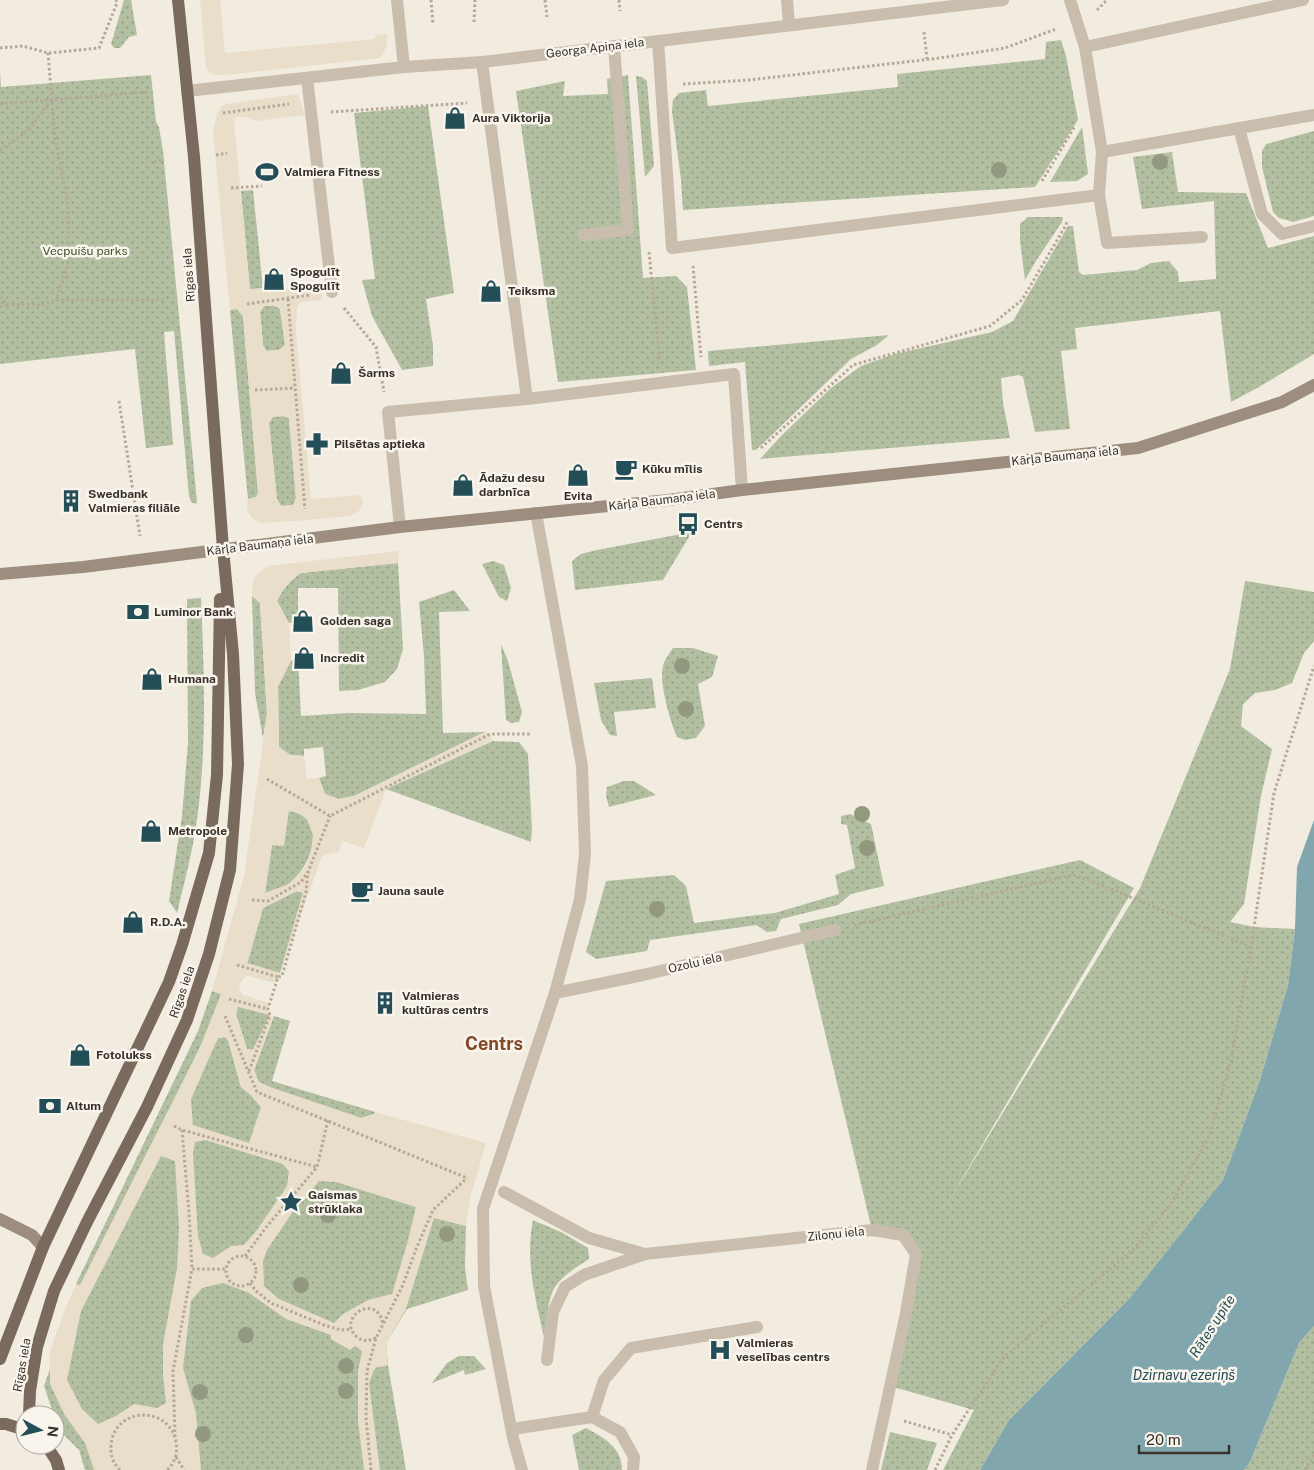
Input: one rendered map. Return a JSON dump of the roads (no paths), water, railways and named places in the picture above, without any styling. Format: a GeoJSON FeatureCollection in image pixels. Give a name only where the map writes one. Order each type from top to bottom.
{"type":"FeatureCollection","features":[{"type":"Feature","properties":{"kind":"main road","name":"Rīgas iela"},"geometry":{"type":"LineString","coordinates":[[29,1405],[37,1347],[54,1291],[87,1222],[147,1108],[187,1020],[207,960],[230,870],[238,764],[233,654],[222,549],[203,273],[188,92],[178,0]]}},
{"type":"Feature","properties":{"kind":"main road","name":"Rīgas iela"},"geometry":{"type":"LineString","coordinates":[[0,1359],[42,1247],[169,982],[209,853],[217,774],[222,549]]}},
{"type":"Feature","properties":{"kind":"main road"},"geometry":{"type":"LineString","coordinates":[[0,1424],[15,1427]]}},
{"type":"Feature","properties":{"kind":"main road"},"geometry":{"type":"LineString","coordinates":[[53,1455],[59,1470]]}},
{"type":"Feature","properties":{"kind":"street"},"geometry":{"type":"LineString","coordinates":[[397,0],[404,67]]}},
{"type":"Feature","properties":{"kind":"street"},"geometry":{"type":"LineString","coordinates":[[787,0],[789,24]]}},
{"type":"Feature","properties":{"kind":"street","name":"Georga Apiņa iela"},"geometry":{"type":"LineString","coordinates":[[188,92],[404,67],[482,62],[1002,0]]}},
{"type":"Feature","properties":{"kind":"street"},"geometry":{"type":"LineString","coordinates":[[1070,0],[1085,47],[1102,152],[1099,195],[1107,243],[1202,237]]}},
{"type":"Feature","properties":{"kind":"street"},"geometry":{"type":"LineString","coordinates":[[1085,47],[1303,0]]}},
{"type":"Feature","properties":{"kind":"street"},"geometry":{"type":"LineString","coordinates":[[658,40],[672,248],[1099,195]]}},
{"type":"Feature","properties":{"kind":"street"},"geometry":{"type":"LineString","coordinates":[[583,235],[628,230],[614,46]]}},
{"type":"Feature","properties":{"kind":"street"},"geometry":{"type":"LineString","coordinates":[[482,62],[527,399]]}},
{"type":"Feature","properties":{"kind":"street"},"geometry":{"type":"LineString","coordinates":[[307,78],[332,292]]}},
{"type":"Feature","properties":{"kind":"street"},"geometry":{"type":"LineString","coordinates":[[1102,152],[1314,115]]}},
{"type":"Feature","properties":{"kind":"street"},"geometry":{"type":"LineString","coordinates":[[1239,128],[1262,214],[1282,234],[1314,226]]}},
{"type":"Feature","properties":{"kind":"street"},"geometry":{"type":"LineString","coordinates":[[400,527],[388,412],[527,399],[734,374],[742,490]]}},
{"type":"Feature","properties":{"kind":"street","name":"Kārļa Baumaņa iela"},"geometry":{"type":"LineString","coordinates":[[0,574],[83,567],[400,527],[668,500],[742,490],[1138,448],[1282,402],[1314,385]]}},
{"type":"Feature","properties":{"kind":"street"},"geometry":{"type":"LineString","coordinates":[[522,1470],[512,1429],[484,1286],[483,1210],[555,992],[580,898],[585,854],[582,766],[536,513]]}},
{"type":"Feature","properties":{"kind":"street","name":"Ozolu iela"},"geometry":{"type":"LineString","coordinates":[[555,992],[643,975],[835,930]]}},
{"type":"Feature","properties":{"kind":"street","name":"Ziloņu iela"},"geometry":{"type":"LineString","coordinates":[[504,1192],[589,1238],[645,1254]]}},
{"type":"Feature","properties":{"kind":"street"},"geometry":{"type":"LineString","coordinates":[[6,1222],[32,1235],[42,1247]]}},
{"type":"Feature","properties":{"kind":"street","name":"Ziloņu iela"},"geometry":{"type":"LineString","coordinates":[[547,1360],[553,1312],[565,1287],[584,1275],[645,1254],[872,1230],[903,1235],[916,1254],[906,1313],[872,1470]]}},
{"type":"Feature","properties":{"kind":"street"},"geometry":{"type":"LineString","coordinates":[[592,1417],[604,1380],[631,1348],[757,1327]]}},
{"type":"Feature","properties":{"kind":"street"},"geometry":{"type":"LineString","coordinates":[[512,1429],[592,1417],[620,1432],[634,1457],[633,1470]]}},
{"type":"Feature","properties":{"kind":"water","name":"Dzirnavu ezeriņš"},"geometry":{"type":"Polygon","coordinates":[[[1314,820],[1314,1326],[1299,1343],[1250,1462],[1244,1470],[980,1470],[1009,1420],[1129,1299],[1223,1180],[1260,1080],[1288,985],[1295,929],[1297,867],[1314,820]]]}},
{"type":"Feature","properties":{"kind":"place","name":"Aura Viktorija"},"geometry":{"type":"Point","coordinates":[455,118]}},
{"type":"Feature","properties":{"kind":"place","name":"Valmiera Fitness"},"geometry":{"type":"Point","coordinates":[267,172]}},
{"type":"Feature","properties":{"kind":"place","name":"Spogulīt Spogulīt"},"geometry":{"type":"Point","coordinates":[274,279]}},
{"type":"Feature","properties":{"kind":"place","name":"Teiksma"},"geometry":{"type":"Point","coordinates":[491,291]}},
{"type":"Feature","properties":{"kind":"place","name":"Šarms"},"geometry":{"type":"Point","coordinates":[341,373]}},
{"type":"Feature","properties":{"kind":"place","name":"Pilsētas aptieka"},"geometry":{"type":"Point","coordinates":[317,444]}},
{"type":"Feature","properties":{"kind":"place","name":"Kūku mīlis"},"geometry":{"type":"Point","coordinates":[626,469]}},
{"type":"Feature","properties":{"kind":"place","name":"Evita"},"geometry":{"type":"Point","coordinates":[578,475]}},
{"type":"Feature","properties":{"kind":"place","name":"Ādažu desu darbnīca"},"geometry":{"type":"Point","coordinates":[463,485]}},
{"type":"Feature","properties":{"kind":"place","name":"Swedbank Valmieras filiāle"},"geometry":{"type":"Point","coordinates":[71,501]}},
{"type":"Feature","properties":{"kind":"place","name":"Centrs"},"geometry":{"type":"Point","coordinates":[688,524]}},
{"type":"Feature","properties":{"kind":"place","name":"Luminor Bank"},"geometry":{"type":"Point","coordinates":[138,612]}},
{"type":"Feature","properties":{"kind":"place","name":"Golden saga"},"geometry":{"type":"Point","coordinates":[303,621]}},
{"type":"Feature","properties":{"kind":"place","name":"Incredit"},"geometry":{"type":"Point","coordinates":[304,658]}},
{"type":"Feature","properties":{"kind":"place","name":"Humana"},"geometry":{"type":"Point","coordinates":[152,679]}},
{"type":"Feature","properties":{"kind":"place","name":"Metropole"},"geometry":{"type":"Point","coordinates":[151,831]}},
{"type":"Feature","properties":{"kind":"place","name":"Jauna saule"},"geometry":{"type":"Point","coordinates":[362,891]}},
{"type":"Feature","properties":{"kind":"place","name":"R.D.A."},"geometry":{"type":"Point","coordinates":[133,922]}},
{"type":"Feature","properties":{"kind":"place","name":"Valmieras kultūras centrs"},"geometry":{"type":"Point","coordinates":[385,1003]}},
{"type":"Feature","properties":{"kind":"place","name":"Fotolukss"},"geometry":{"type":"Point","coordinates":[80,1055]}},
{"type":"Feature","properties":{"kind":"place","name":"Altum"},"geometry":{"type":"Point","coordinates":[50,1106]}},
{"type":"Feature","properties":{"kind":"place","name":"Gaismas strūklaka"},"geometry":{"type":"Point","coordinates":[291,1202]}},
{"type":"Feature","properties":{"kind":"place","name":"Valmieras veselības centrs"},"geometry":{"type":"Point","coordinates":[720,1350]}},
{"type":"Feature","properties":{"kind":"district","name":"Centrs"},"geometry":{"type":"Point","coordinates":[494,1044]}},
{"type":"Feature","properties":{"kind":"park label","name":"Vecpuišu parks"},"geometry":{"type":"Point","coordinates":[85,251]}},
{"type":"Feature","properties":{"kind":"water label","name":"Rātes upīte"},"geometry":{"type":"Point","coordinates":[1212,1326]}}]}
